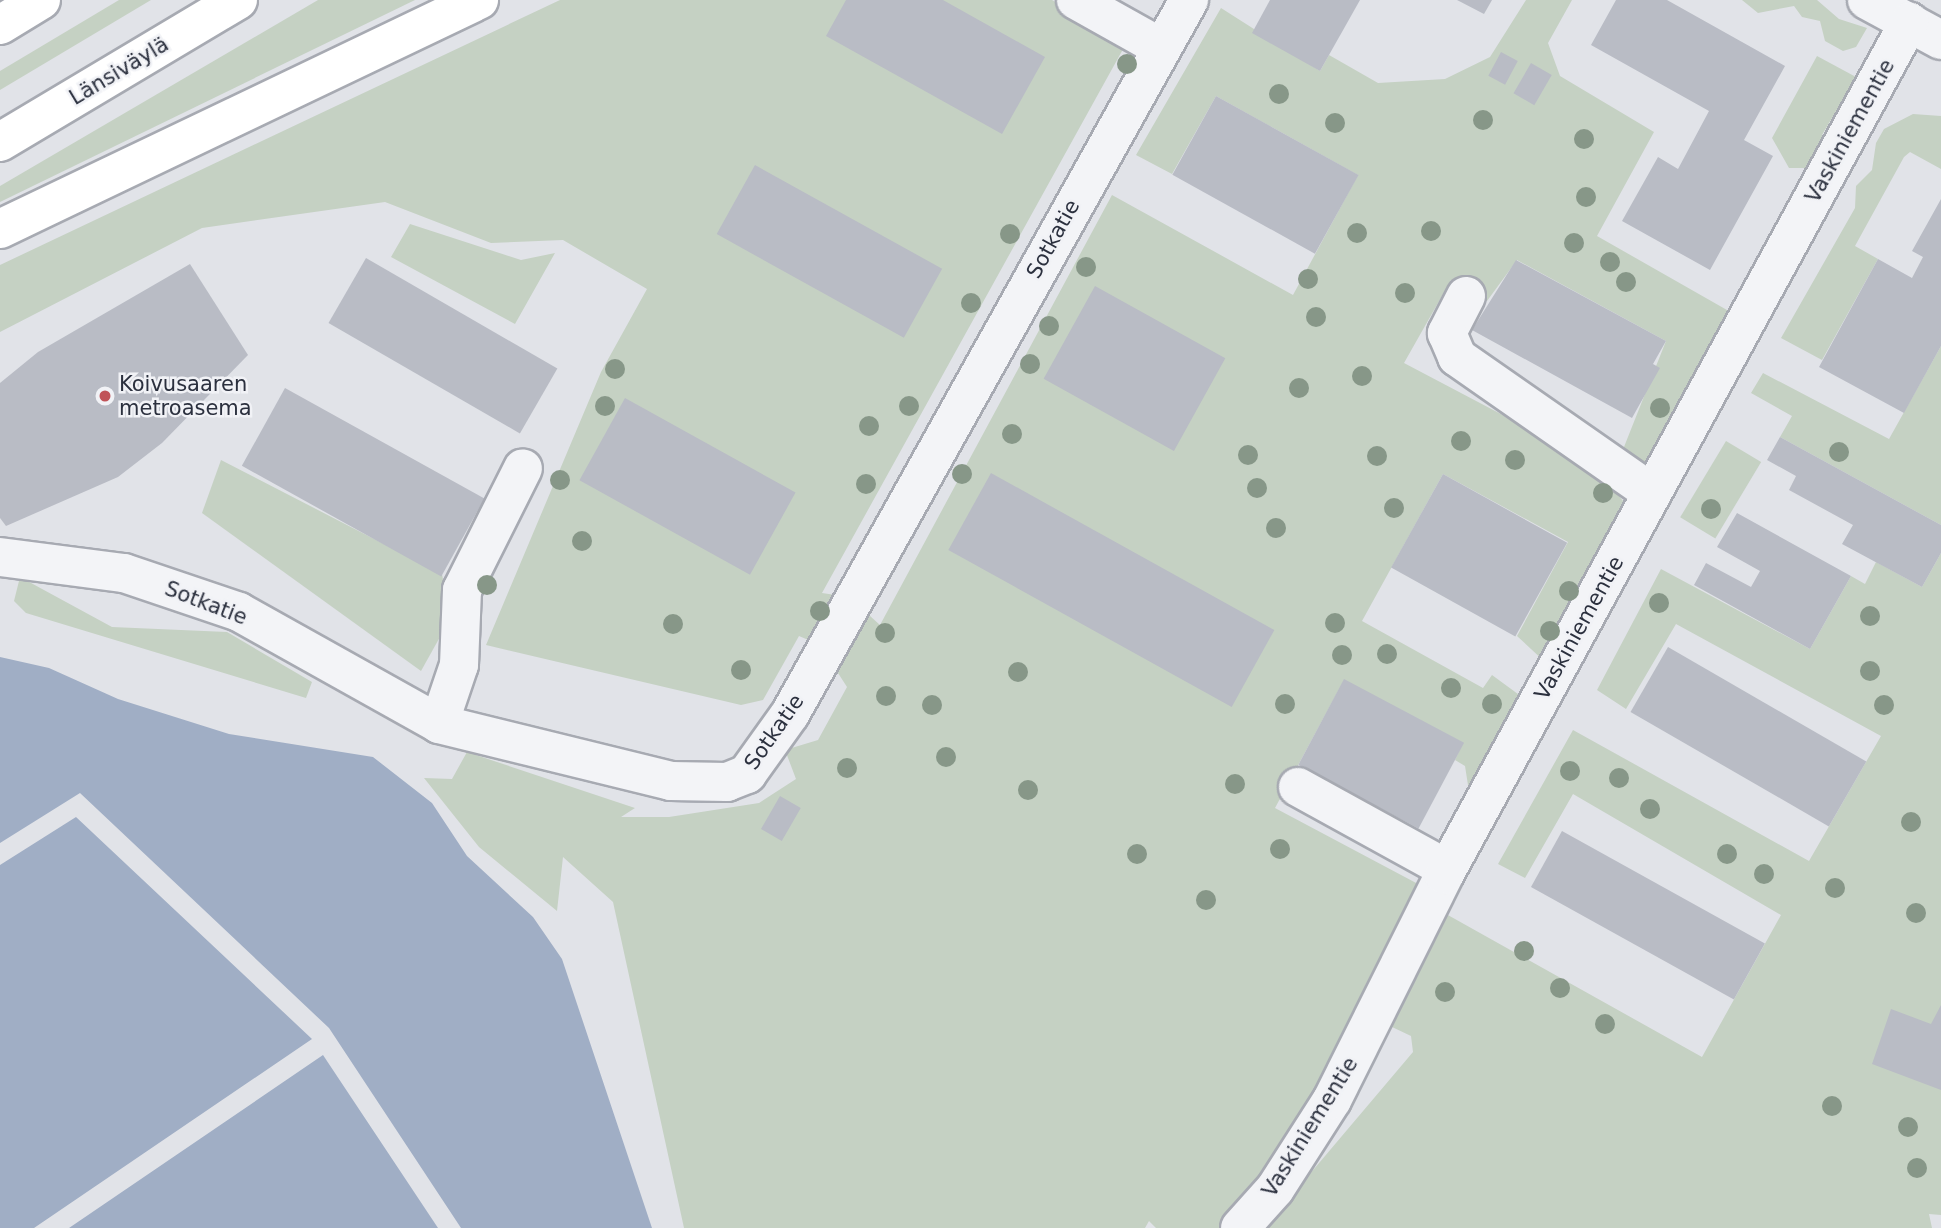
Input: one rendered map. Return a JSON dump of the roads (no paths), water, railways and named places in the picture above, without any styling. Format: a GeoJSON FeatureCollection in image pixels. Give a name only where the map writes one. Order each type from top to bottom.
{"type":"FeatureCollection","features":[{"type":"Feature","properties":{"kind":"highway"},"geometry":{"type":"LineString","coordinates":[[0,25],[41,0]]}},
{"type":"Feature","properties":{"kind":"highway","name":"Länsiväylä"},"geometry":{"type":"LineString","coordinates":[[0,142],[238,0]]}},
{"type":"Feature","properties":{"kind":"highway"},"geometry":{"type":"LineString","coordinates":[[0,229],[479,0]]}},
{"type":"Feature","properties":{"kind":"street"},"geometry":{"type":"LineString","coordinates":[[1076,0],[1162,48]]}},
{"type":"Feature","properties":{"kind":"street","name":"Sotkatie"},"geometry":{"type":"LineString","coordinates":[[0,557],[124,573],[239,612],[439,724],[671,781],[727,782],[747,774],[790,714],[1189,0]]}},
{"type":"Feature","properties":{"kind":"street"},"geometry":{"type":"LineString","coordinates":[[1867,0],[1925,31]]}},
{"type":"Feature","properties":{"kind":"street","name":"Vaskiniementie"},"geometry":{"type":"LineString","coordinates":[[1240,1228],[1275,1189],[1332,1100],[1447,869],[1652,493],[1925,31]]}},
{"type":"Feature","properties":{"kind":"street"},"geometry":{"type":"LineString","coordinates":[[1466,296],[1447,333],[1457,357],[1652,493]]}},
{"type":"Feature","properties":{"kind":"street"},"geometry":{"type":"LineString","coordinates":[[439,724],[459,665],[462,590],[523,468]]}},
{"type":"Feature","properties":{"kind":"street"},"geometry":{"type":"LineString","coordinates":[[1298,787],[1447,869]]}},
{"type":"Feature","properties":{"kind":"water"},"geometry":{"type":"Polygon","coordinates":[[[0,657],[49,668],[118,699],[229,734],[373,757],[432,803],[467,856],[533,917],[562,959],[652,1228],[0,1228],[0,657]]]}},
{"type":"Feature","properties":{"kind":"place","name":"Koivusaaren metroasema"},"geometry":{"type":"Point","coordinates":[105,396]}}]}
